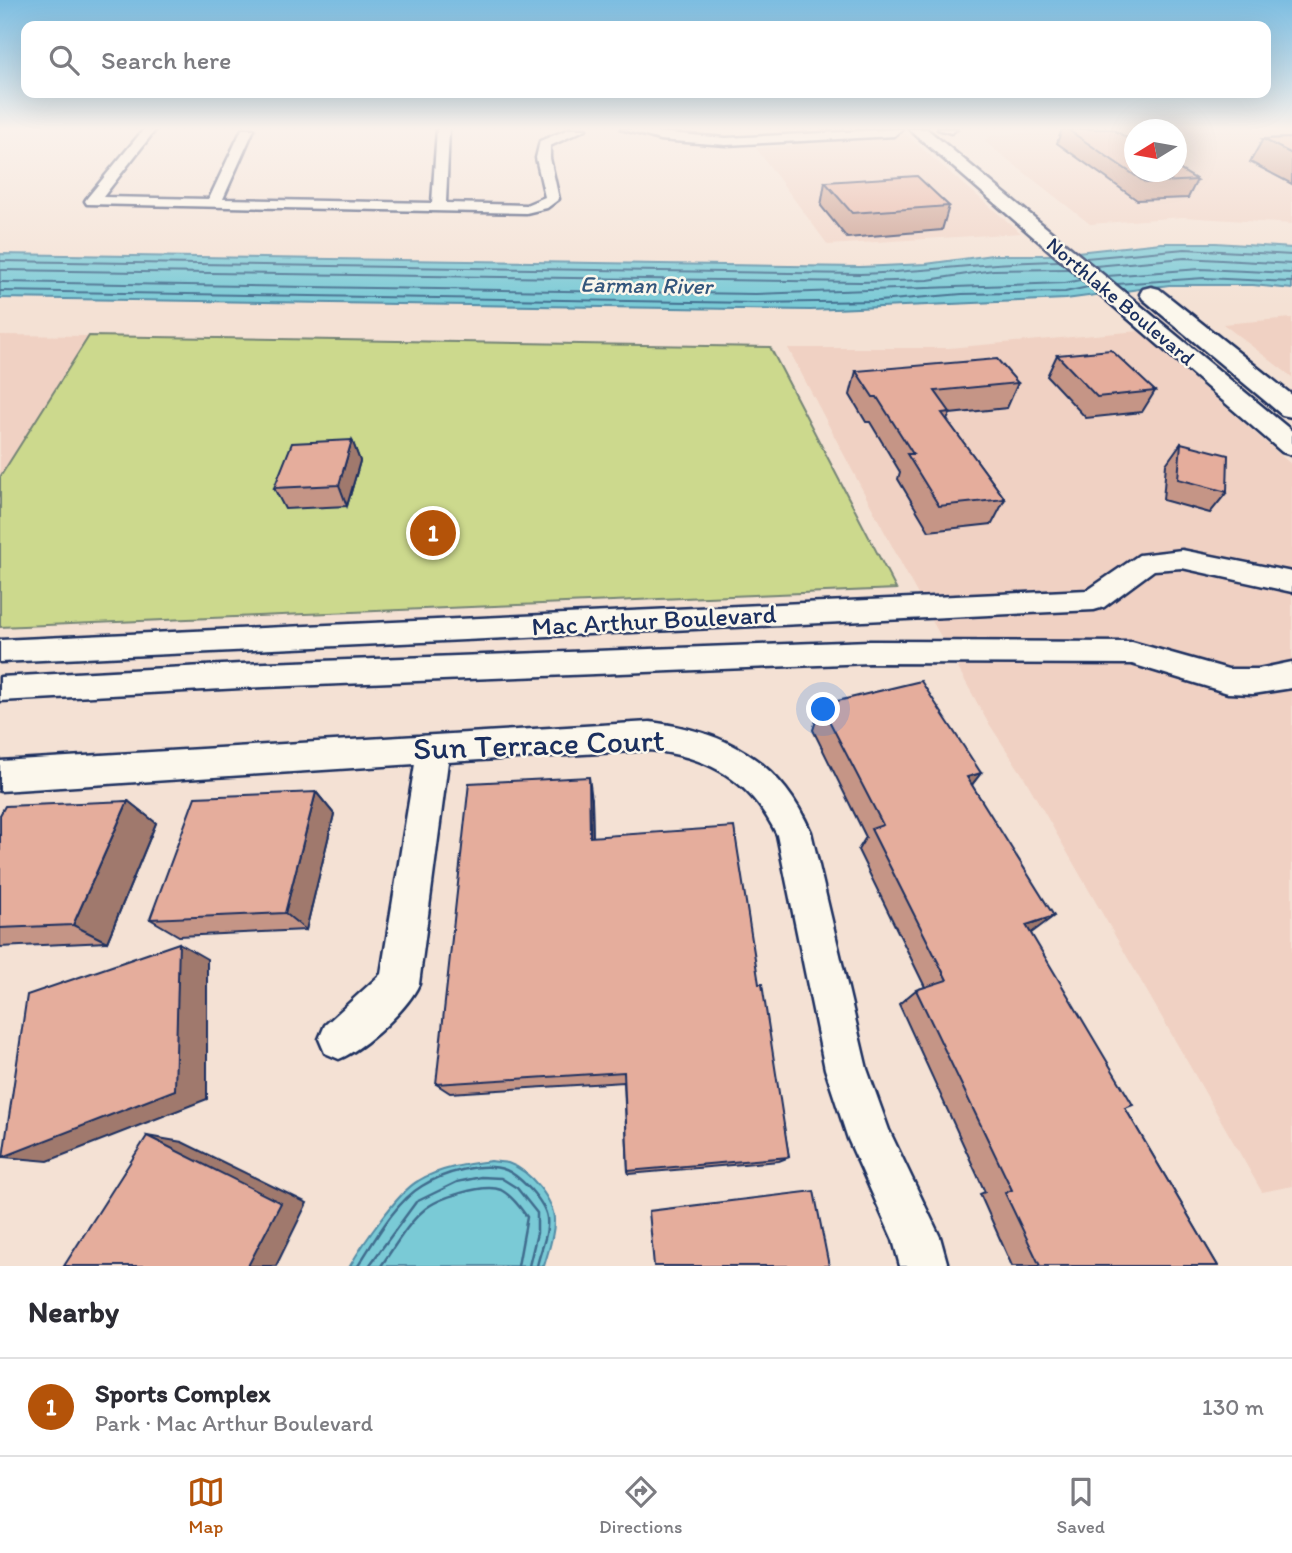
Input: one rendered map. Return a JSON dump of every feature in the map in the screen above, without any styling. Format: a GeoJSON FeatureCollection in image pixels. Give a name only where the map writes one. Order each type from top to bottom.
{"type":"FeatureCollection","features":[{"type":"Feature","properties":{"kind":"main road","name":"Northlake Boulevard"},"geometry":{"type":"LineString","coordinates":[[987,188],[1292,446]]}},
{"type":"Feature","properties":{"kind":"main road","name":"Northlake Boulevard"},"geometry":{"type":"LineString","coordinates":[[1142,287],[1292,409]]}},
{"type":"Feature","properties":{"kind":"street"},"geometry":{"type":"LineString","coordinates":[[102,188],[92,201],[517,209],[548,202],[552,199],[550,188]]}},
{"type":"Feature","properties":{"kind":"street"},"geometry":{"type":"LineString","coordinates":[[214,203],[221,188]]}},
{"type":"Feature","properties":{"kind":"street"},"geometry":{"type":"LineString","coordinates":[[439,208],[440,188]]}},
{"type":"Feature","properties":{"kind":"street","name":"Mac Arthur Boulevard"},"geometry":{"type":"LineString","coordinates":[[0,651],[1094,600],[1148,561],[1182,559],[1292,582]]}},
{"type":"Feature","properties":{"kind":"street","name":"Mac Arthur Boulevard"},"geometry":{"type":"LineString","coordinates":[[0,689],[241,676],[870,652],[1132,653],[1161,658],[1206,675],[1242,682],[1286,678],[1292,674]]}},
{"type":"Feature","properties":{"kind":"street","name":"Sun Terrace Court"},"geometry":{"type":"LineString","coordinates":[[2,779],[434,748],[650,736],[689,741],[723,754],[762,782],[780,805],[794,832],[846,1069],[870,1139],[916,1237],[924,1266]]}},
{"type":"Feature","properties":{"kind":"street"},"geometry":{"type":"LineString","coordinates":[[339,1039],[399,984],[434,748]]}},
{"type":"Feature","properties":{"kind":"shaded area"},"geometry":{"type":"Polygon","coordinates":[[[786,188],[968,188],[1021,233],[828,245],[786,188]]]}},
{"type":"Feature","properties":{"kind":"shaded area"},"geometry":{"type":"Polygon","coordinates":[[[1044,188],[1292,188],[1292,224],[1183,217],[1090,224],[1044,188]]]}},
{"type":"Feature","properties":{"kind":"shaded area"},"geometry":{"type":"Polygon","coordinates":[[[1292,318],[1292,377],[1223,324],[1292,318]]]}},
{"type":"Feature","properties":{"kind":"shaded area"},"geometry":{"type":"Polygon","coordinates":[[[1139,331],[1292,465],[1292,1186],[1262,1192],[1024,777],[986,719],[788,348],[949,348],[1139,331]]]}},
{"type":"Feature","properties":{"kind":"shaded area"},"geometry":{"type":"Polygon","coordinates":[[[0,335],[89,336],[0,477],[0,335]]]}},
{"type":"Feature","properties":{"kind":"green space"},"geometry":{"type":"Polygon","coordinates":[[[89,336],[770,347],[896,589],[0,627],[0,477],[89,336]]]}},
{"type":"Feature","properties":{"kind":"water","name":"Earman River"},"geometry":{"type":"Polygon","coordinates":[[[1161,243],[1292,248],[1292,289],[1253,285],[1169,285],[1066,299],[811,310],[0,298],[0,254],[860,267],[926,264],[992,255],[1049,255],[1161,243]]]}},
{"type":"Feature","properties":{"kind":"water"},"geometry":{"type":"Polygon","coordinates":[[[491,1161],[508,1163],[524,1172],[539,1187],[550,1204],[554,1228],[544,1266],[350,1266],[381,1220],[418,1181],[444,1170],[491,1161]]]}},
{"type":"Feature","properties":{"kind":"building"},"geometry":{"type":"Polygon","coordinates":[[[830,188],[930,188],[949,206],[852,213],[830,188]]]}},
{"type":"Feature","properties":{"kind":"building"},"geometry":{"type":"Polygon","coordinates":[[[1111,350],[1155,391],[1097,397],[1057,355],[1111,350]]]}},
{"type":"Feature","properties":{"kind":"building"},"geometry":{"type":"Polygon","coordinates":[[[997,359],[1018,383],[935,391],[950,412],[942,413],[1005,499],[939,506],[907,454],[913,454],[877,397],[873,397],[856,371],[997,359]]]}},
{"type":"Feature","properties":{"kind":"building"},"geometry":{"type":"Polygon","coordinates":[[[352,440],[339,485],[274,488],[292,443],[352,440]]]}},
{"type":"Feature","properties":{"kind":"building"},"geometry":{"type":"Polygon","coordinates":[[[1181,443],[1228,455],[1227,492],[1178,479],[1181,443]]]}},
{"type":"Feature","properties":{"kind":"building"},"geometry":{"type":"Polygon","coordinates":[[[921,681],[981,773],[967,777],[1054,916],[1026,925],[1133,1105],[1125,1108],[1218,1266],[1040,1266],[1005,1193],[1012,1190],[916,990],[947,980],[871,829],[883,825],[821,705],[921,681]]]}},
{"type":"Feature","properties":{"kind":"building"},"geometry":{"type":"Polygon","coordinates":[[[589,777],[590,837],[734,827],[789,1157],[628,1171],[624,1072],[436,1084],[469,783],[589,777]]]}},
{"type":"Feature","properties":{"kind":"building"},"geometry":{"type":"Polygon","coordinates":[[[316,792],[285,913],[150,919],[195,797],[316,792]]]}},
{"type":"Feature","properties":{"kind":"building"},"geometry":{"type":"Polygon","coordinates":[[[128,801],[73,925],[0,928],[0,815],[5,806],[128,801]]]}},
{"type":"Feature","properties":{"kind":"building"},"geometry":{"type":"Polygon","coordinates":[[[179,943],[175,1090],[3,1157],[27,995],[179,943]]]}},
{"type":"Feature","properties":{"kind":"building"},"geometry":{"type":"Polygon","coordinates":[[[147,1136],[281,1203],[248,1266],[64,1266],[147,1136]]]}},
{"type":"Feature","properties":{"kind":"building"},"geometry":{"type":"Polygon","coordinates":[[[814,1191],[829,1266],[654,1266],[649,1211],[814,1191]]]}},
{"type":"Feature","properties":{"kind":"place","name":"Sports Complex"},"geometry":{"type":"Point","coordinates":[433,533]}}]}
